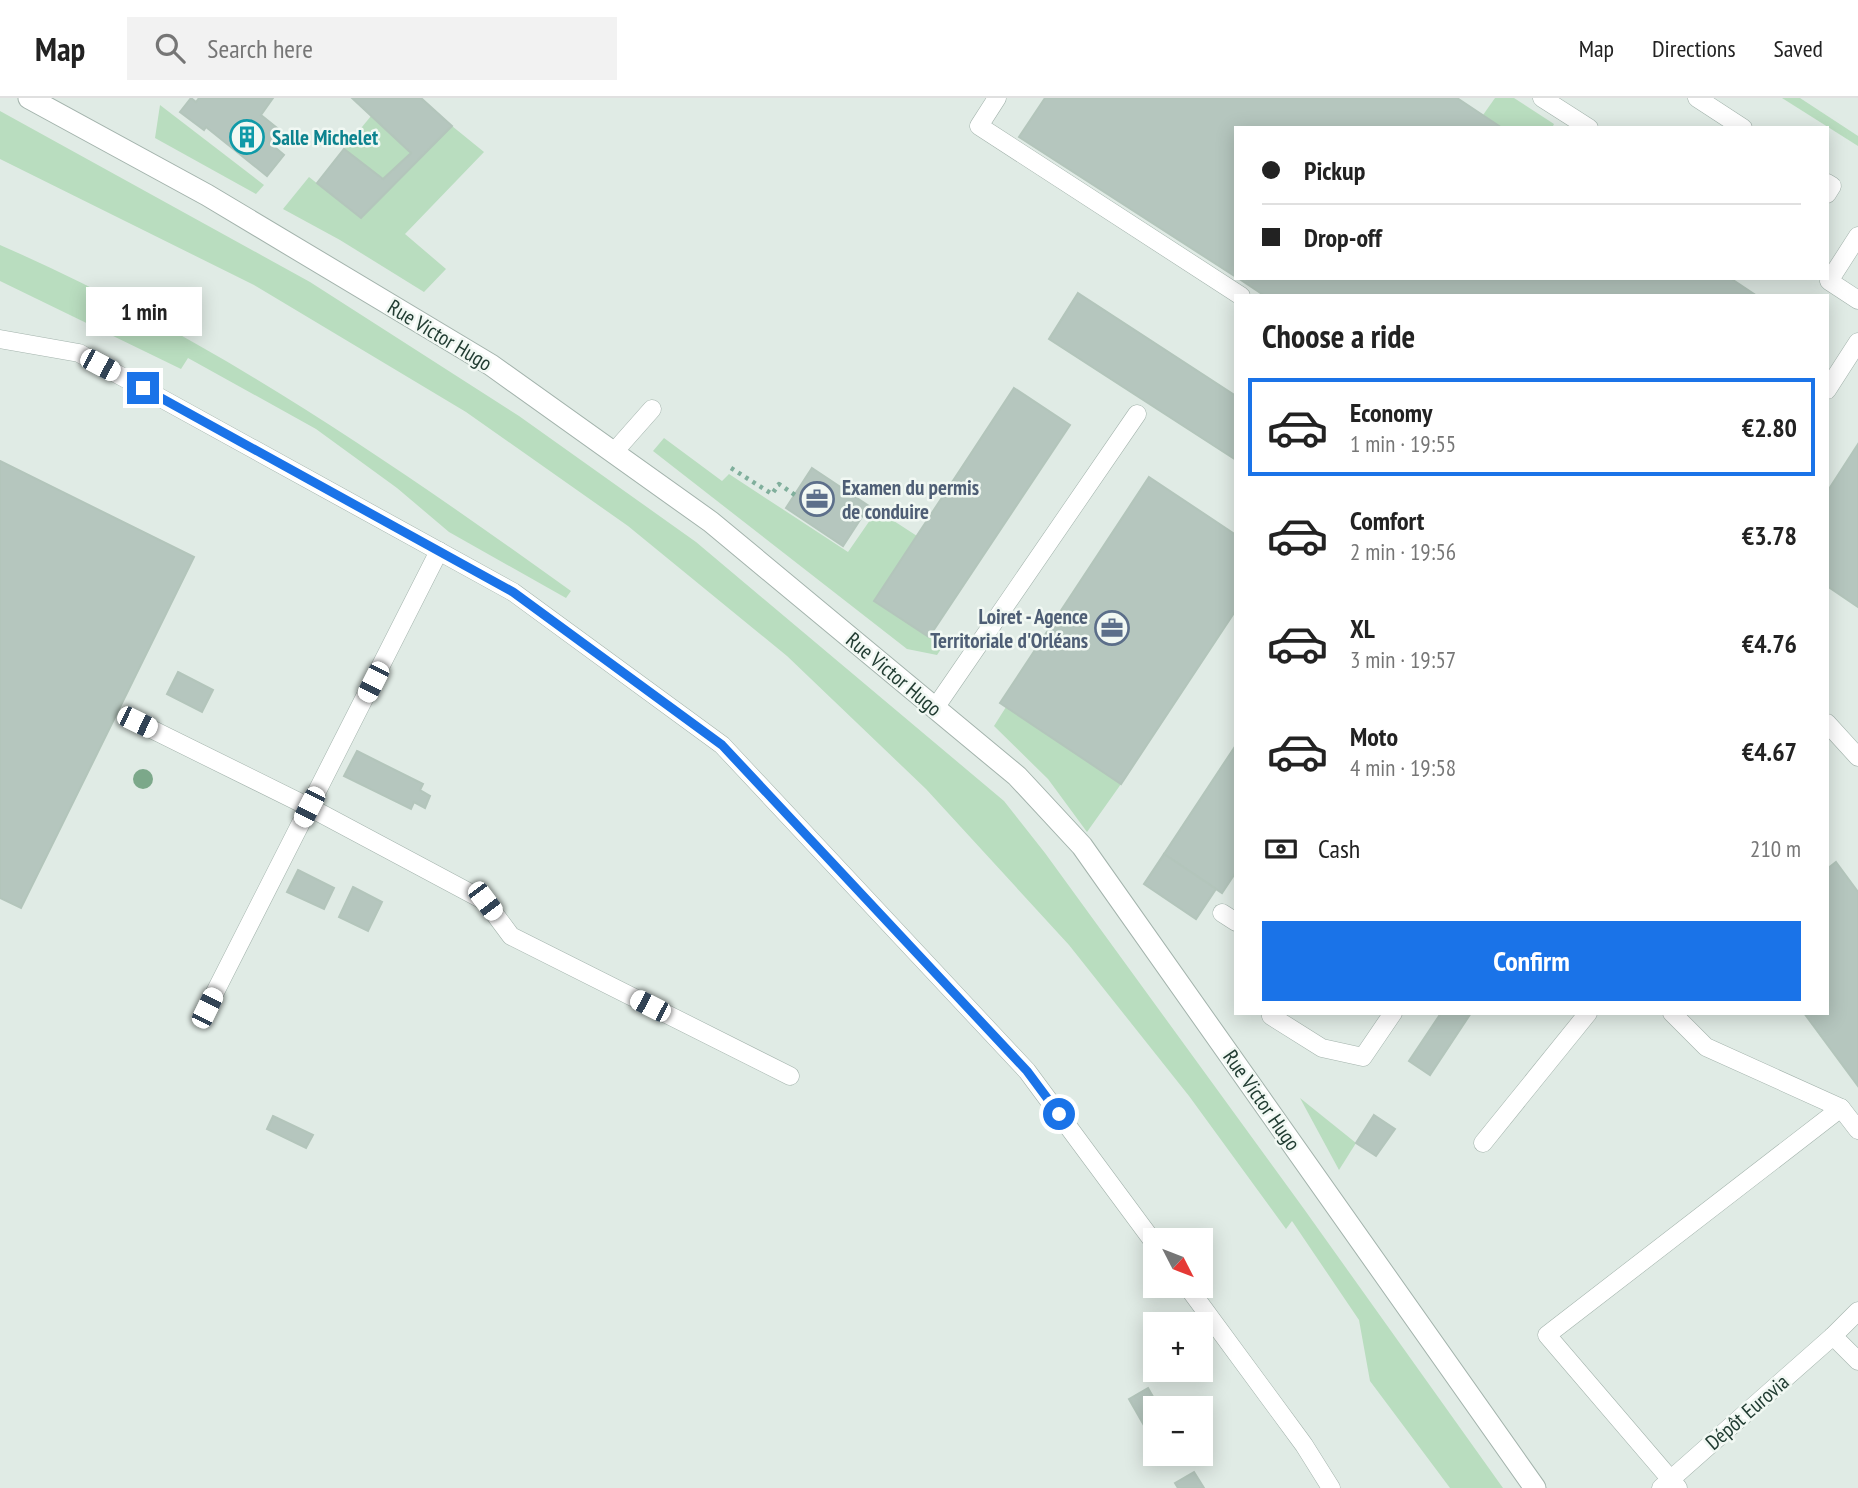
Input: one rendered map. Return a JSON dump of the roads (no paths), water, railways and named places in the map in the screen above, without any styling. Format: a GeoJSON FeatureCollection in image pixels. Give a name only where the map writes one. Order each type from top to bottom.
{"type":"FeatureCollection","features":[{"type":"Feature","properties":{"kind":"street","name":"Rue Victor Hugo"},"geometry":{"type":"LineString","coordinates":[[29,98],[207,195],[491,365],[711,522],[1017,776],[1082,846],[1535,1488]]}},
{"type":"Feature","properties":{"kind":"lane"},"geometry":{"type":"LineString","coordinates":[[997,98],[979,126],[1238,294]]}},
{"type":"Feature","properties":{"kind":"lane"},"geometry":{"type":"LineString","coordinates":[[1542,98],[1586,126]]}},
{"type":"Feature","properties":{"kind":"lane"},"geometry":{"type":"LineString","coordinates":[[1697,98],[1740,126]]}},
{"type":"Feature","properties":{"kind":"lane"},"geometry":{"type":"LineString","coordinates":[[1829,277],[1858,236]]}},
{"type":"Feature","properties":{"kind":"lane"},"geometry":{"type":"LineString","coordinates":[[1827,280],[1858,300]]}},
{"type":"Feature","properties":{"kind":"lane"},"geometry":{"type":"LineString","coordinates":[[0,339],[79,353],[513,592],[722,745],[1027,1071],[1143,1228]]}},
{"type":"Feature","properties":{"kind":"lane"},"geometry":{"type":"LineString","coordinates":[[1829,387],[1858,342]]}},
{"type":"Feature","properties":{"kind":"lane"},"geometry":{"type":"LineString","coordinates":[[614,452],[652,409]]}},
{"type":"Feature","properties":{"kind":"lane"},"geometry":{"type":"LineString","coordinates":[[935,708],[1137,414]]}},
{"type":"Feature","properties":{"kind":"lane"},"geometry":{"type":"LineString","coordinates":[[207,1008],[439,551]]}},
{"type":"Feature","properties":{"kind":"lane"},"geometry":{"type":"LineString","coordinates":[[137,722],[309,807],[485,901],[511,936],[790,1076]]}},
{"type":"Feature","properties":{"kind":"lane"},"geometry":{"type":"LineString","coordinates":[[1829,725],[1858,757]]}},
{"type":"Feature","properties":{"kind":"lane"},"geometry":{"type":"LineString","coordinates":[[1483,1143],[1586,1015]]}},
{"type":"Feature","properties":{"kind":"lane"},"geometry":{"type":"LineString","coordinates":[[1674,1015],[1706,1046],[1840,1108],[1858,1130]]}},
{"type":"Feature","properties":{"kind":"lane"},"geometry":{"type":"LineString","coordinates":[[1271,1016],[1322,1048],[1363,1057],[1386,1016]]}},
{"type":"Feature","properties":{"kind":"lane"},"geometry":{"type":"LineString","coordinates":[[1670,1485],[1546,1335],[1840,1108]]}},
{"type":"Feature","properties":{"kind":"lane"},"geometry":{"type":"LineString","coordinates":[[1196,1298],[1304,1445],[1331,1488]]}},
{"type":"Feature","properties":{"kind":"lane","name":"Dépôt Eurovia"},"geometry":{"type":"LineString","coordinates":[[1670,1485],[1858,1311]]}},
{"type":"Feature","properties":{"kind":"lane"},"geometry":{"type":"LineString","coordinates":[[1833,1336],[1858,1362]]}},
{"type":"Feature","properties":{"kind":"place","name":"Salle Michelet"},"geometry":{"type":"Point","coordinates":[247,137]}},
{"type":"Feature","properties":{"kind":"place","name":"Examen du permis de conduire"},"geometry":{"type":"Point","coordinates":[817,499]}},
{"type":"Feature","properties":{"kind":"place","name":"Loiret - Agence Territoriale d'Orléans"},"geometry":{"type":"Point","coordinates":[1112,628]}}]}
